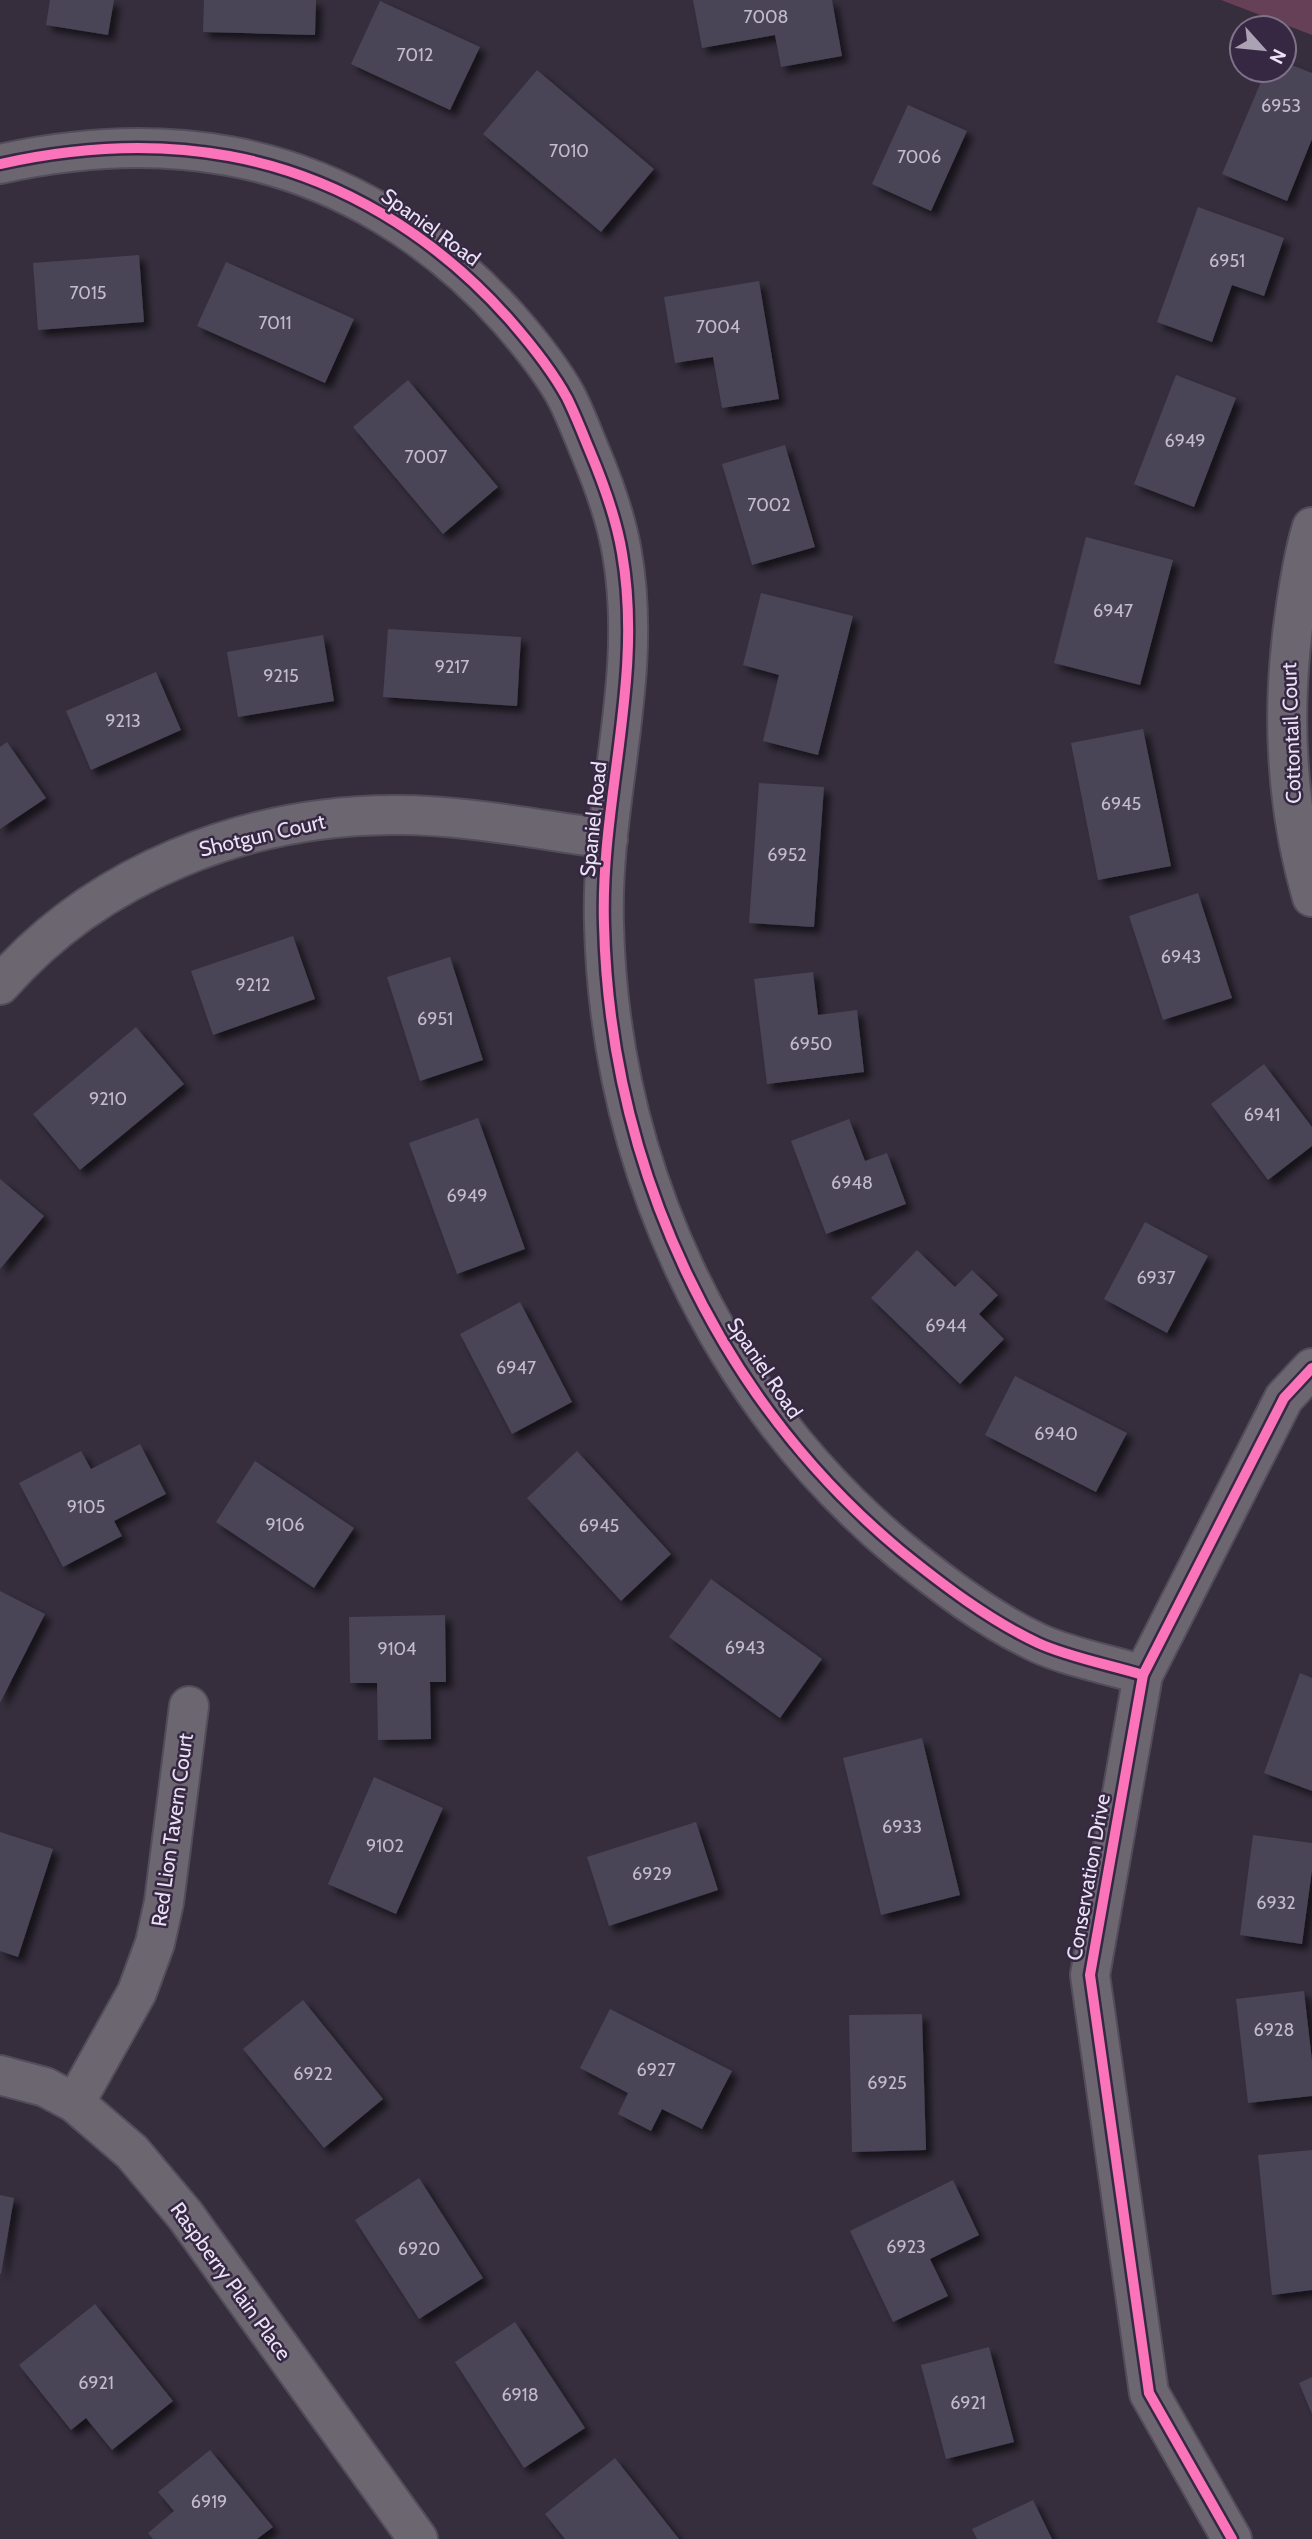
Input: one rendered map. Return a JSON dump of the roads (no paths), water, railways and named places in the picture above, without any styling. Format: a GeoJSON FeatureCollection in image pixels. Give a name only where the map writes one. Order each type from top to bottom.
{"type":"FeatureCollection","features":[{"type":"Feature","properties":{"kind":"street","name":"Spaniel Road"},"geometry":{"type":"LineString","coordinates":[[0,164],[47,154],[111,147],[163,148],[232,156],[286,171],[346,194],[396,220],[448,258],[493,301],[529,341],[566,396],[607,490],[622,551],[628,603],[629,661],[608,839],[603,922],[610,1016],[624,1095],[645,1172],[667,1231],[697,1297],[733,1360],[778,1425],[820,1474],[870,1525],[925,1571],[978,1608],[1040,1644],[1143,1675]]}},
{"type":"Feature","properties":{"kind":"street","name":"Cottontail Court"},"geometry":{"type":"LineString","coordinates":[[1312,527],[1305,550],[1289,651],[1286,706],[1288,777],[1300,856],[1312,897]]}},
{"type":"Feature","properties":{"kind":"street","name":"Shotgun Court"},"geometry":{"type":"LineString","coordinates":[[0,985],[15,968],[74,916],[141,874],[191,851],[236,837],[326,819],[392,814],[432,816],[608,839]]}},
{"type":"Feature","properties":{"kind":"street","name":"Conservation Drive"},"geometry":{"type":"LineString","coordinates":[[1233,2539],[1149,2393],[1090,1975],[1143,1675],[1284,1398],[1312,1368]]}},
{"type":"Feature","properties":{"kind":"street","name":"Red Lion Tavern Court"},"geometry":{"type":"LineString","coordinates":[[75,2103],[137,1992],[155,1943],[164,1902],[189,1706]]}},
{"type":"Feature","properties":{"kind":"street","name":"Raspberry Plain Place"},"geometry":{"type":"LineString","coordinates":[[0,2075],[45,2087],[75,2103],[132,2152],[185,2215],[418,2539]]}}]}
